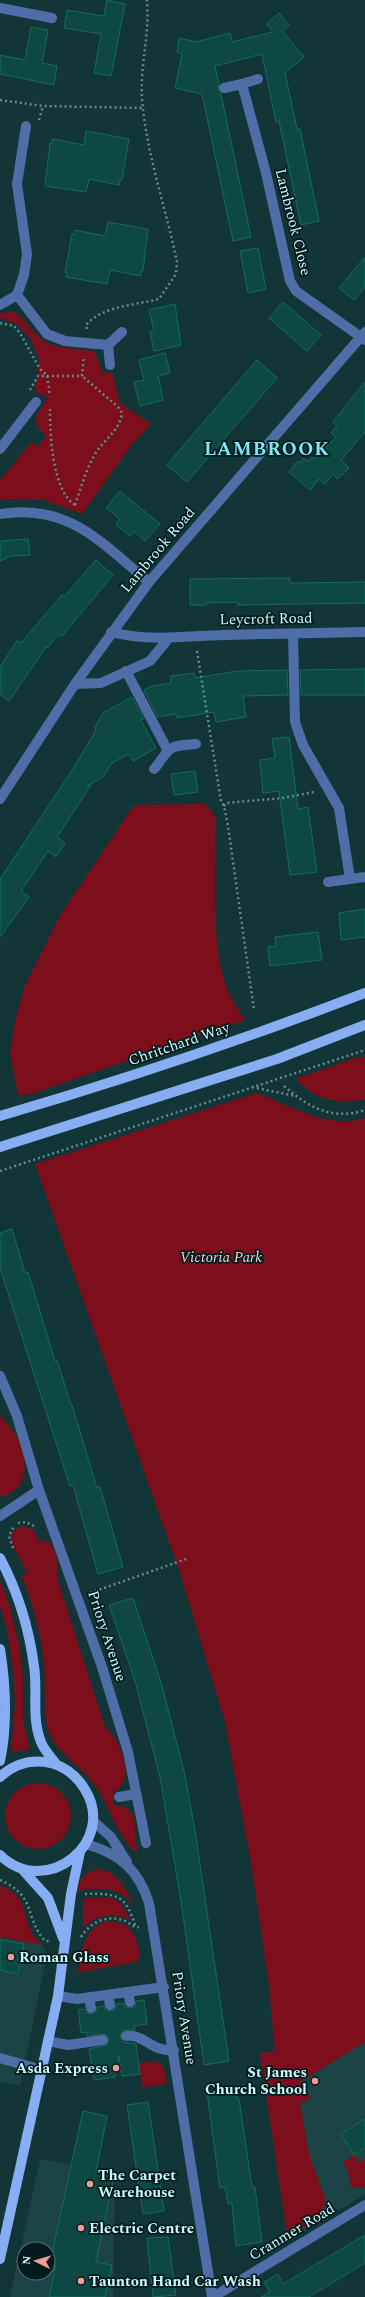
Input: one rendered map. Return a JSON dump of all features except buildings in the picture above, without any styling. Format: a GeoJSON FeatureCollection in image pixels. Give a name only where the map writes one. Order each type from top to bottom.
{"type":"FeatureCollection","features":[{"type":"Feature","properties":{"kind":"main road","name":"Chritchard Way"},"geometry":{"type":"LineString","coordinates":[[0,1116],[98,1087],[261,1032],[365,993]]}},
{"type":"Feature","properties":{"kind":"main road"},"geometry":{"type":"LineString","coordinates":[[0,1147],[277,1059],[365,1025]]}},
{"type":"Feature","properties":{"kind":"main road"},"geometry":{"type":"LineString","coordinates":[[0,1558],[16,1590],[26,1625],[34,1667],[35,1720],[41,1742],[56,1764]]}},
{"type":"Feature","properties":{"kind":"main road"},"geometry":{"type":"LineString","coordinates":[[0,1649],[6,1694],[5,1723],[0,1761]]}},
{"type":"Feature","properties":{"kind":"main road"},"geometry":{"type":"LineString","coordinates":[[0,1777],[13,1767],[24,1763],[46,1762],[56,1764],[69,1771],[80,1781],[88,1793],[92,1807],[93,1821],[83,1848],[71,1894],[58,1996],[0,2259]]}},
{"type":"Feature","properties":{"kind":"main road"},"geometry":{"type":"LineString","coordinates":[[22,1869],[43,1871],[53,1869],[63,1865],[83,1848]]}},
{"type":"Feature","properties":{"kind":"main road"},"geometry":{"type":"LineString","coordinates":[[2,1858],[22,1869],[48,1898],[64,1942]]}},
{"type":"Feature","properties":{"kind":"street"},"geometry":{"type":"LineString","coordinates":[[0,8],[52,18]]}},
{"type":"Feature","properties":{"kind":"street"},"geometry":{"type":"LineString","coordinates":[[224,88],[258,79]]}},
{"type":"Feature","properties":{"kind":"street","name":"Lambrook Close"},"geometry":{"type":"LineString","coordinates":[[242,84],[266,173],[290,281],[296,291],[364,337]]}},
{"type":"Feature","properties":{"kind":"street"},"geometry":{"type":"LineString","coordinates":[[0,305],[17,295],[24,275],[27,254],[17,184],[26,126]]}},
{"type":"Feature","properties":{"kind":"street"},"geometry":{"type":"LineString","coordinates":[[17,295],[47,334],[65,341],[108,345],[122,332]]}},
{"type":"Feature","properties":{"kind":"street","name":"Lambrook Road"},"geometry":{"type":"LineString","coordinates":[[0,799],[75,684],[111,632],[150,582],[364,337]]}},
{"type":"Feature","properties":{"kind":"street"},"geometry":{"type":"LineString","coordinates":[[108,345],[110,365]]}},
{"type":"Feature","properties":{"kind":"street"},"geometry":{"type":"LineString","coordinates":[[0,450],[36,402]]}},
{"type":"Feature","properties":{"kind":"street"},"geometry":{"type":"LineString","coordinates":[[0,514],[16,512],[45,514],[88,531],[150,582]]}},
{"type":"Feature","properties":{"kind":"street","name":"Leycroft Road"},"geometry":{"type":"LineString","coordinates":[[111,632],[128,636],[168,639],[195,636],[365,632]]}},
{"type":"Feature","properties":{"kind":"street"},"geometry":{"type":"LineString","coordinates":[[293,634],[295,722],[303,745],[339,808],[350,879]]}},
{"type":"Feature","properties":{"kind":"street"},"geometry":{"type":"LineString","coordinates":[[75,684],[101,683],[150,661],[168,639]]}},
{"type":"Feature","properties":{"kind":"street"},"geometry":{"type":"LineString","coordinates":[[126,671],[168,750]]}},
{"type":"Feature","properties":{"kind":"street"},"geometry":{"type":"LineString","coordinates":[[154,769],[162,762],[168,750],[176,746],[196,744]]}},
{"type":"Feature","properties":{"kind":"street"},"geometry":{"type":"LineString","coordinates":[[328,882],[365,877]]}},
{"type":"Feature","properties":{"kind":"street","name":"Priory Avenue"},"geometry":{"type":"LineString","coordinates":[[0,1376],[16,1416],[39,1490],[102,1667],[128,1752],[146,1843]]}},
{"type":"Feature","properties":{"kind":"street"},"geometry":{"type":"LineString","coordinates":[[0,1516],[39,1490]]}},
{"type":"Feature","properties":{"kind":"street"},"geometry":{"type":"LineString","coordinates":[[119,1797],[136,1794]]}},
{"type":"Feature","properties":{"kind":"street","name":"Priory Avenue"},"geometry":{"type":"LineString","coordinates":[[93,1821],[111,1838],[122,1852],[146,1893],[154,1925],[213,2297]]}},
{"type":"Feature","properties":{"kind":"street","name":"Priory Avenue"},"geometry":{"type":"LineString","coordinates":[[83,1848],[106,1850],[130,1867]]}},
{"type":"Feature","properties":{"kind":"street"},"geometry":{"type":"LineString","coordinates":[[58,1996],[76,1999],[108,1994],[129,1997],[164,1987]]}},
{"type":"Feature","properties":{"kind":"street"},"geometry":{"type":"LineString","coordinates":[[108,1994],[110,2005]]}},
{"type":"Feature","properties":{"kind":"street"},"geometry":{"type":"LineString","coordinates":[[89,1997],[91,2008]]}},
{"type":"Feature","properties":{"kind":"street"},"geometry":{"type":"LineString","coordinates":[[131,2032],[162,2051],[174,2050]]}},
{"type":"Feature","properties":{"kind":"street"},"geometry":{"type":"LineString","coordinates":[[48,2041],[68,2045],[97,2037]]}},
{"type":"Feature","properties":{"kind":"street"},"geometry":{"type":"LineString","coordinates":[[0,2058],[42,2070]]}},
{"type":"Feature","properties":{"kind":"street","name":"Cranmer Road"},"geometry":{"type":"LineString","coordinates":[[213,2297],[365,2205]]}},
{"type":"Feature","properties":{"kind":"path"},"geometry":{"type":"LineString","coordinates":[[82,376],[87,344],[86,325],[93,317],[110,310],[159,299],[176,274],[177,262],[144,108],[143,74],[148,15],[147,0]]}},
{"type":"Feature","properties":{"kind":"path"},"geometry":{"type":"LineString","coordinates":[[0,100],[44,106],[144,108]]}},
{"type":"Feature","properties":{"kind":"path"},"geometry":{"type":"LineString","coordinates":[[36,402],[30,388],[38,376],[82,376],[122,412],[119,424],[95,454],[84,476],[70,523]]}},
{"type":"Feature","properties":{"kind":"path"},"geometry":{"type":"LineString","coordinates":[[195,636],[221,801],[224,806],[228,826],[254,1010]]}},
{"type":"Feature","properties":{"kind":"path"},"geometry":{"type":"LineString","coordinates":[[224,806],[226,802],[283,798],[328,788]]}},
{"type":"Feature","properties":{"kind":"path"},"geometry":{"type":"LineString","coordinates":[[0,1171],[365,1050]]}},
{"type":"Feature","properties":{"kind":"path"},"geometry":{"type":"LineString","coordinates":[[284,1086],[303,1102],[330,1114],[357,1113],[365,1110]]}},
{"type":"Feature","properties":{"kind":"path"},"geometry":{"type":"LineString","coordinates":[[251,1087],[296,1096]]}},
{"type":"Feature","properties":{"kind":"path"},"geometry":{"type":"LineString","coordinates":[[15,1553],[9,1540],[10,1532],[15,1525],[26,1522],[32,1523],[39,1530]]}},
{"type":"Feature","properties":{"kind":"path"},"geometry":{"type":"LineString","coordinates":[[78,1597],[189,1558]]}},
{"type":"Feature","properties":{"kind":"path"},"geometry":{"type":"LineString","coordinates":[[0,1880],[21,1893],[29,1907],[37,1932],[45,1941],[64,1942]]}},
{"type":"Feature","properties":{"kind":"path"},"geometry":{"type":"LineString","coordinates":[[71,1894],[107,1893],[121,1898],[131,1911],[136,1928]]}},
{"type":"Feature","properties":{"kind":"path"},"geometry":{"type":"LineString","coordinates":[[29,1907],[48,1898]]}},
{"type":"Feature","properties":{"kind":"path"},"geometry":{"type":"LineString","coordinates":[[80,1940],[89,1926],[106,1919],[121,1920],[136,1928],[154,1925]]}},
{"type":"Feature","properties":{"kind":"shaded area","name":"St James Church School"},"geometry":{"type":"Polygon","coordinates":[[[365,1926],[365,2194],[288,2242],[260,2053],[275,2051],[269,1986],[365,1926]]]}},
{"type":"Feature","properties":{"kind":"shaded area"},"geometry":{"type":"Polygon","coordinates":[[[0,1937],[42,1945],[47,1955],[20,2086],[0,2082],[0,1937]]]}},
{"type":"Feature","properties":{"kind":"shaded area"},"geometry":{"type":"Polygon","coordinates":[[[40,2159],[115,2172],[113,2297],[10,2297],[16,2269],[16,2281],[56,2281],[56,2241],[22,2241],[40,2159]]]}},
{"type":"Feature","properties":{"kind":"green space"},"geometry":{"type":"Polygon","coordinates":[[[14,312],[36,335],[52,345],[94,351],[103,373],[112,372],[120,403],[151,424],[131,446],[82,514],[43,500],[0,499],[0,480],[32,442],[39,446],[46,435],[37,426],[36,422],[38,413],[48,398],[35,392],[39,360],[30,338],[17,324],[0,318],[0,313],[14,312]]]}},
{"type":"Feature","properties":{"kind":"green space"},"geometry":{"type":"Polygon","coordinates":[[[204,804],[211,810],[216,819],[215,907],[216,931],[222,973],[228,991],[245,1020],[32,1094],[18,1095],[10,1054],[15,1020],[25,985],[59,917],[134,805],[204,804]]]}},
{"type":"Feature","properties":{"kind":"green space"},"geometry":{"type":"Polygon","coordinates":[[[358,1057],[365,1057],[365,1100],[344,1101],[327,1099],[311,1092],[295,1079],[358,1057]]]}},
{"type":"Feature","properties":{"kind":"green space","name":"Victoria Park"},"geometry":{"type":"Polygon","coordinates":[[[257,1093],[296,1110],[324,1119],[351,1121],[365,1118],[365,2042],[300,2082],[310,2098],[300,2104],[309,2154],[325,2199],[324,2209],[288,2242],[260,2053],[275,2051],[269,1986],[251,1863],[225,1722],[180,1573],[35,1164],[257,1093]]]}},
{"type":"Feature","properties":{"kind":"green space"},"geometry":{"type":"Polygon","coordinates":[[[0,1415],[13,1430],[20,1444],[23,1453],[24,1472],[22,1480],[17,1488],[0,1497],[0,1415]]]}},
{"type":"Feature","properties":{"kind":"green space"},"geometry":{"type":"Polygon","coordinates":[[[21,1526],[33,1529],[40,1542],[46,1540],[55,1552],[57,1577],[105,1727],[116,1741],[124,1760],[124,1779],[120,1787],[113,1792],[114,1805],[125,1807],[134,1815],[137,1853],[124,1839],[101,1795],[91,1780],[60,1750],[50,1735],[46,1718],[45,1672],[39,1629],[33,1607],[21,1575],[27,1573],[12,1544],[11,1537],[13,1531],[21,1526]]]}},
{"type":"Feature","properties":{"kind":"green space"},"geometry":{"type":"Polygon","coordinates":[[[0,1580],[10,1607],[19,1645],[23,1678],[23,1721],[30,1749],[11,1753],[15,1704],[14,1677],[8,1633],[0,1606],[0,1580]]]}},
{"type":"Feature","properties":{"kind":"green space"},"geometry":{"type":"Polygon","coordinates":[[[31,1783],[45,1783],[57,1788],[66,1797],[71,1809],[69,1829],[62,1840],[45,1849],[31,1849],[19,1844],[10,1835],[5,1823],[5,1809],[10,1797],[19,1788],[31,1783]]]}},
{"type":"Feature","properties":{"kind":"green space"},"geometry":{"type":"Polygon","coordinates":[[[99,1869],[112,1874],[117,1878],[129,1895],[134,1907],[122,1895],[110,1890],[78,1890],[78,1886],[84,1876],[91,1871],[99,1869]]]}},
{"type":"Feature","properties":{"kind":"green space"},"geometry":{"type":"Polygon","coordinates":[[[0,1885],[15,1894],[20,1899],[32,1933],[42,1945],[0,1937],[0,1885]]]}},
{"type":"Feature","properties":{"kind":"green space"},"geometry":{"type":"Polygon","coordinates":[[[100,1897],[117,1901],[122,1905],[130,1920],[117,1916],[105,1916],[93,1920],[83,1929],[83,1898],[100,1897]]]}},
{"type":"Feature","properties":{"kind":"green space"},"geometry":{"type":"Polygon","coordinates":[[[112,1921],[126,1925],[134,1935],[140,1957],[136,1962],[80,1972],[78,1971],[84,1943],[91,1931],[103,1922],[112,1921]]]}},
{"type":"Feature","properties":{"kind":"green space"},"geometry":{"type":"Polygon","coordinates":[[[156,2061],[164,2067],[167,2084],[142,2087],[139,2063],[156,2061]]]}},
{"type":"Feature","properties":{"kind":"green space"},"geometry":{"type":"Polygon","coordinates":[[[355,2155],[359,2163],[365,2159],[365,2188],[351,2188],[348,2171],[343,2162],[355,2155]]]}},
{"type":"Feature","properties":{"kind":"place","name":"Roman Glass"},"geometry":{"type":"Point","coordinates":[11,1957]}},
{"type":"Feature","properties":{"kind":"place","name":"Asda Express"},"geometry":{"type":"Point","coordinates":[116,2068]}},
{"type":"Feature","properties":{"kind":"place","name":"St James Church School"},"geometry":{"type":"Point","coordinates":[315,2081]}},
{"type":"Feature","properties":{"kind":"place","name":"The Carpet Warehouse"},"geometry":{"type":"Point","coordinates":[90,2184]}},
{"type":"Feature","properties":{"kind":"place","name":"Electric Centre"},"geometry":{"type":"Point","coordinates":[81,2228]}},
{"type":"Feature","properties":{"kind":"place","name":"Taunton Hand Car Wash"},"geometry":{"type":"Point","coordinates":[81,2281]}},
{"type":"Feature","properties":{"kind":"district","name":"LAMBROOK"},"geometry":{"type":"Point","coordinates":[267,449]}}]}
